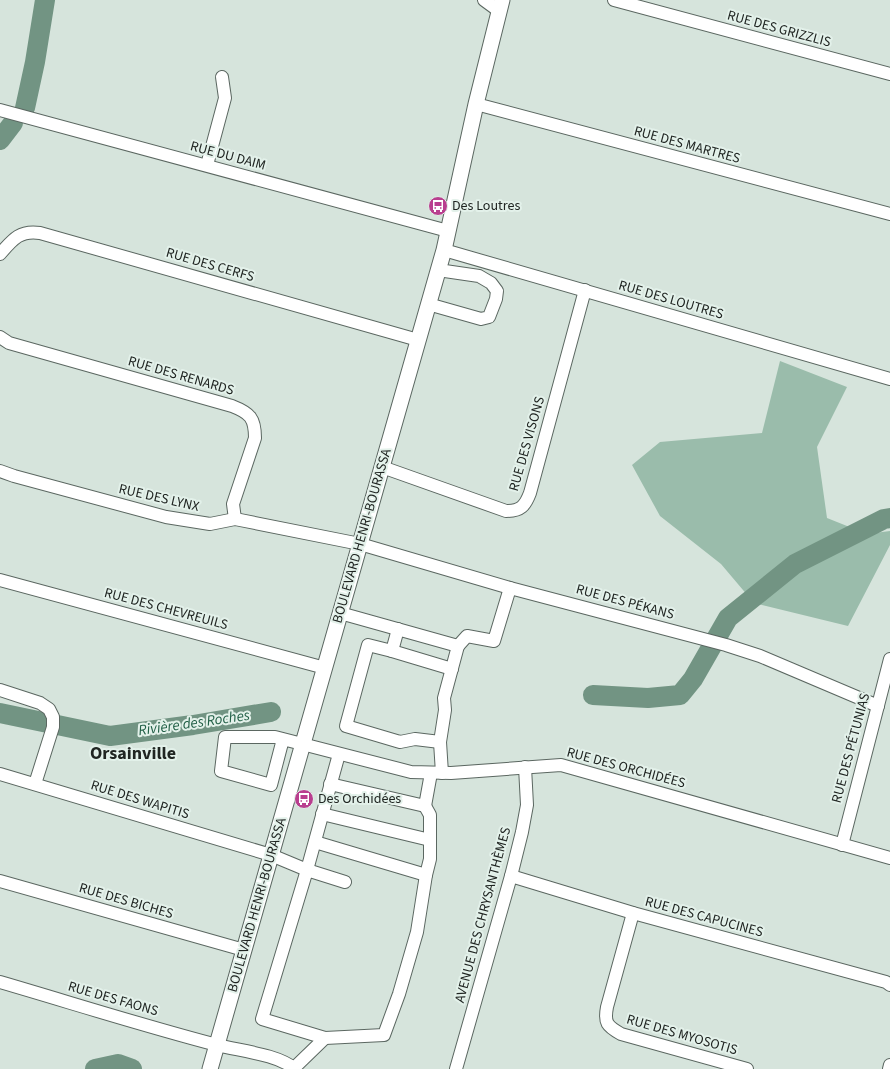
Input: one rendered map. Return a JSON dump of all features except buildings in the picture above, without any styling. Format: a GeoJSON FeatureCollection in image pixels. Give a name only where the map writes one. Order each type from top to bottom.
{"type":"FeatureCollection","features":[{"type":"Feature","properties":{"kind":"main road","name":"BOULEVARD HENRI-BOURASSA"},"geometry":{"type":"LineString","coordinates":[[210,1069],[444,250],[476,104],[500,6]]}},
{"type":"Feature","properties":{"kind":"street"},"geometry":{"type":"LineString","coordinates":[[484,0],[500,6]]}},
{"type":"Feature","properties":{"kind":"street","name":"RUE DES GRIZZLIS"},"geometry":{"type":"LineString","coordinates":[[614,0],[890,74]]}},
{"type":"Feature","properties":{"kind":"street"},"geometry":{"type":"LineString","coordinates":[[207,166],[225,98],[222,77]]}},
{"type":"Feature","properties":{"kind":"street","name":"RUE DES MARTRES"},"geometry":{"type":"LineString","coordinates":[[476,104],[890,214]]}},
{"type":"Feature","properties":{"kind":"street","name":"RUE DU DAIM"},"geometry":{"type":"LineString","coordinates":[[0,110],[448,231]]}},
{"type":"Feature","properties":{"kind":"street","name":"RUE DES CERFS"},"geometry":{"type":"LineString","coordinates":[[0,254],[10,242],[20,235],[29,231],[40,232],[418,340]]}},
{"type":"Feature","properties":{"kind":"street","name":"RUE DES LOUTRES"},"geometry":{"type":"LineString","coordinates":[[444,250],[890,379]]}},
{"type":"Feature","properties":{"kind":"street"},"geometry":{"type":"LineString","coordinates":[[428,304],[481,319],[489,317],[496,299],[497,291],[491,283],[479,276],[438,270]]}},
{"type":"Feature","properties":{"kind":"street","name":"RUE DES VISONS"},"geometry":{"type":"LineString","coordinates":[[382,467],[506,511],[515,511],[522,507],[530,493],[585,290]]}},
{"type":"Feature","properties":{"kind":"street","name":"RUE DES RENARDS"},"geometry":{"type":"LineString","coordinates":[[0,337],[9,343],[232,406],[244,411],[253,422],[255,427],[255,438],[233,504],[235,519]]}},
{"type":"Feature","properties":{"kind":"street","name":"RUE DES LYNX"},"geometry":{"type":"LineString","coordinates":[[0,471],[166,517],[210,524],[235,519],[360,544]]}},
{"type":"Feature","properties":{"kind":"street","name":"RUE DES PÉKANS"},"geometry":{"type":"LineString","coordinates":[[360,544],[510,588],[726,644],[760,656],[878,706]]}},
{"type":"Feature","properties":{"kind":"street","name":"RUE DES CHEVREUILS"},"geometry":{"type":"LineString","coordinates":[[0,580],[325,668]]}},
{"type":"Feature","properties":{"kind":"street"},"geometry":{"type":"LineString","coordinates":[[425,806],[437,773],[445,710],[444,698],[458,646],[467,636],[494,641],[510,588]]}},
{"type":"Feature","properties":{"kind":"street"},"geometry":{"type":"LineString","coordinates":[[340,613],[458,646]]}},
{"type":"Feature","properties":{"kind":"street"},"geometry":{"type":"LineString","coordinates":[[392,651],[398,629]]}},
{"type":"Feature","properties":{"kind":"street"},"geometry":{"type":"LineString","coordinates":[[440,742],[415,739],[400,742],[346,726],[368,645],[452,669]]}},
{"type":"Feature","properties":{"kind":"street","name":"RUE DES PÉTUNIAS"},"geometry":{"type":"LineString","coordinates":[[842,845],[890,659]]}},
{"type":"Feature","properties":{"kind":"street"},"geometry":{"type":"LineString","coordinates":[[0,690],[25,697],[40,703],[49,709],[53,722],[35,784]]}},
{"type":"Feature","properties":{"kind":"street","name":"RUE DES ORCHIDÉES"},"geometry":{"type":"LineString","coordinates":[[270,785],[221,770],[225,737],[275,737],[411,772],[437,773],[561,765],[890,858]]}},
{"type":"Feature","properties":{"kind":"street"},"geometry":{"type":"LineString","coordinates":[[283,739],[270,785],[290,790]]}},
{"type":"Feature","properties":{"kind":"street"},"geometry":{"type":"LineString","coordinates":[[330,784],[425,806],[430,815],[430,859],[417,932],[399,994],[384,1035],[325,1038],[262,1019],[307,870],[330,784],[339,754]]}},
{"type":"Feature","properties":{"kind":"street","name":"AVENUE DES CHRYSANTHÈMES"},"geometry":{"type":"LineString","coordinates":[[456,1069],[511,876],[527,805],[525,767]]}},
{"type":"Feature","properties":{"kind":"street","name":"RUE DES WAPITIS"},"geometry":{"type":"LineString","coordinates":[[0,774],[271,855],[307,870],[345,882]]}},
{"type":"Feature","properties":{"kind":"street"},"geometry":{"type":"LineString","coordinates":[[322,814],[430,840]]}},
{"type":"Feature","properties":{"kind":"street"},"geometry":{"type":"LineString","coordinates":[[315,842],[426,875]]}},
{"type":"Feature","properties":{"kind":"street","name":"RUE DES CAPUCINES"},"geometry":{"type":"LineString","coordinates":[[511,876],[632,912],[886,982],[890,985]]}},
{"type":"Feature","properties":{"kind":"street","name":"RUE DES BICHES"},"geometry":{"type":"LineString","coordinates":[[0,881],[244,950]]}},
{"type":"Feature","properties":{"kind":"street","name":"RUE DES MYOSOTIS"},"geometry":{"type":"LineString","coordinates":[[632,912],[607,1007],[606,1023],[612,1029],[621,1034],[747,1069]]}},
{"type":"Feature","properties":{"kind":"street","name":"RUE DES FAONS"},"geometry":{"type":"LineString","coordinates":[[0,982],[217,1045],[277,1059],[288,1064],[294,1069]]}},
{"type":"Feature","properties":{"kind":"street"},"geometry":{"type":"LineString","coordinates":[[294,1069],[325,1038]]}},
{"type":"Feature","properties":{"kind":"street"},"geometry":{"type":"LineString","coordinates":[[889,1069],[890,1065]]}},
{"type":"Feature","properties":{"kind":"green space"},"geometry":{"type":"Polygon","coordinates":[[[780,361],[847,387],[817,447],[827,518],[867,534],[890,531],[890,545],[848,626],[754,603],[721,564],[660,516],[632,465],[660,442],[762,433],[780,361]]]}},
{"type":"Feature","properties":{"kind":"waterway"},"geometry":{"type":"LineString","coordinates":[[25,108],[35,62],[45,0]]}},
{"type":"Feature","properties":{"kind":"waterway"},"geometry":{"type":"LineString","coordinates":[[0,140],[13,123]]}},
{"type":"Feature","properties":{"kind":"waterway","name":"Rivière des Roches"},"geometry":{"type":"LineString","coordinates":[[593,695],[648,698],[680,695],[693,679],[728,618],[795,564],[884,519],[890,518]]}},
{"type":"Feature","properties":{"kind":"waterway","name":"Rivière des Roches"},"geometry":{"type":"LineString","coordinates":[[0,713],[110,736],[193,725],[271,712]]}},
{"type":"Feature","properties":{"kind":"waterway"},"geometry":{"type":"LineString","coordinates":[[95,1069],[118,1064],[132,1069]]}},
{"type":"Feature","properties":{"kind":"place","name":"Des Loutres"},"geometry":{"type":"Point","coordinates":[438,206]}},
{"type":"Feature","properties":{"kind":"place","name":"Des Orchidées"},"geometry":{"type":"Point","coordinates":[304,799]}},
{"type":"Feature","properties":{"kind":"district","name":"Orsainville"},"geometry":{"type":"Point","coordinates":[133,753]}}]}
